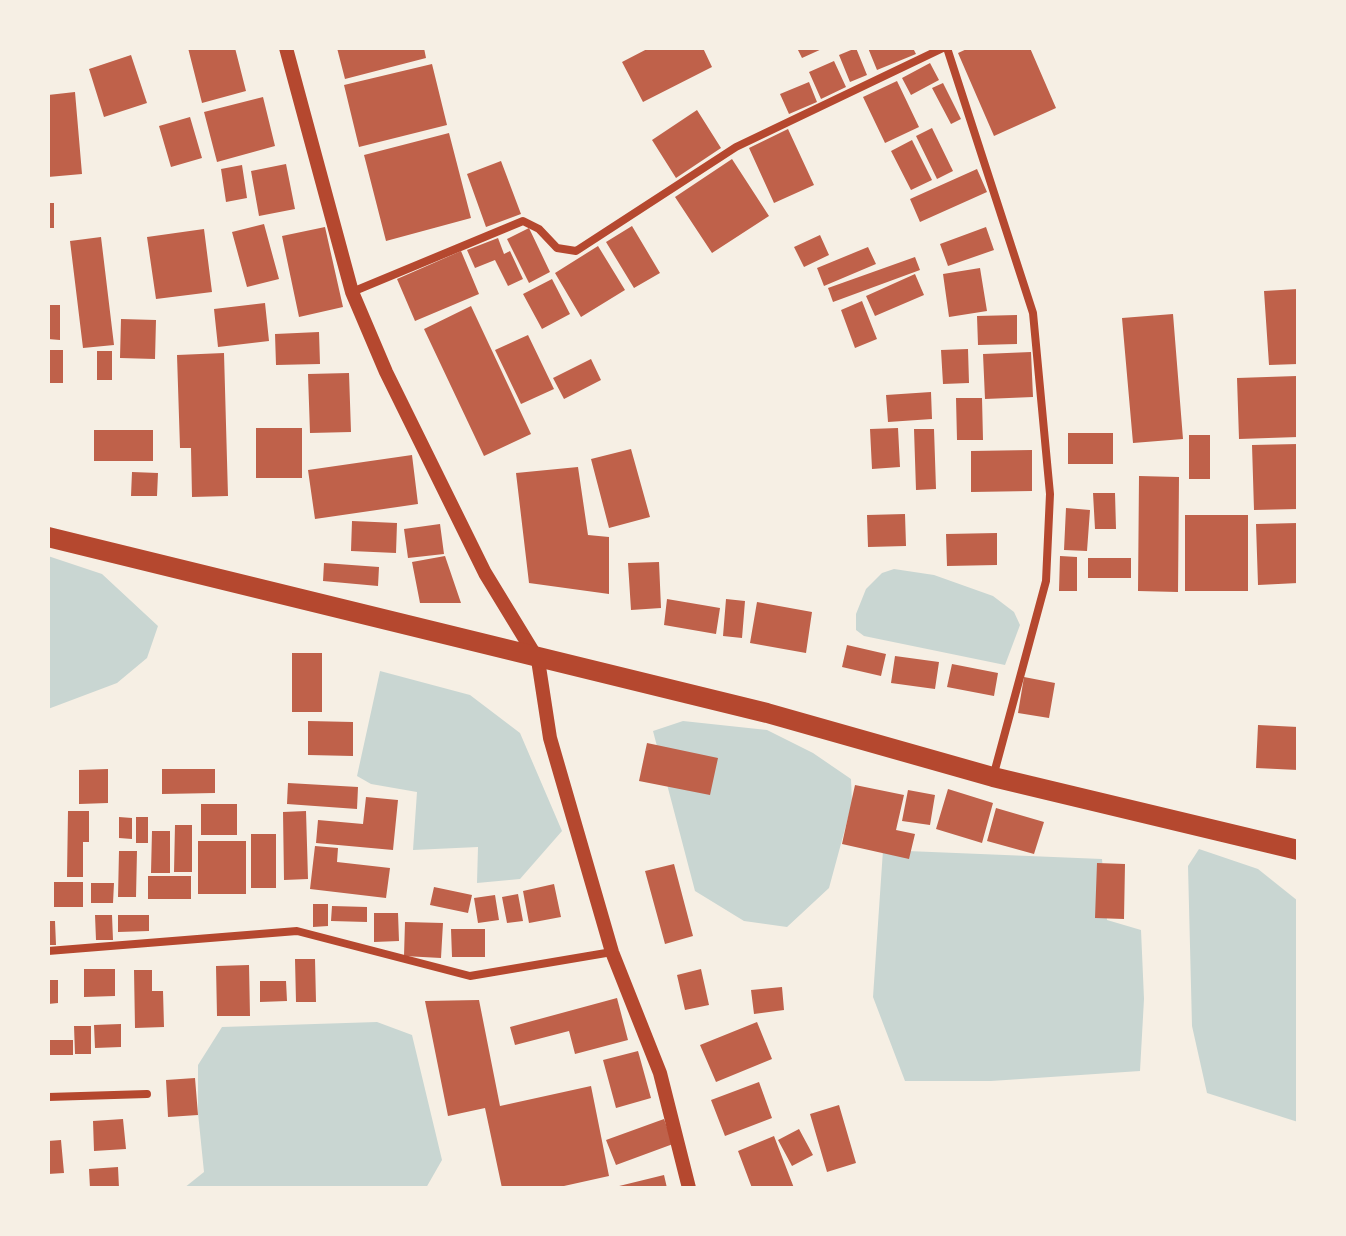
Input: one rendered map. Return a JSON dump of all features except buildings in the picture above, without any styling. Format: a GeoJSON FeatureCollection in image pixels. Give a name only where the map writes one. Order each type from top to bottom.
{"type":"FeatureCollection","features":[{"type":"Feature","properties":{"kind":"main road"},"geometry":{"type":"LineString","coordinates":[[48,537],[538,660],[767,713],[993,777],[1298,850]]}},
{"type":"Feature","properties":{"kind":"street"},"geometry":{"type":"LineString","coordinates":[[286,48],[352,292],[386,372],[485,573],[538,660],[550,738],[612,952],[660,1073],[689,1188]]}},
{"type":"Feature","properties":{"kind":"street"},"geometry":{"type":"LineString","coordinates":[[352,292],[523,221],[539,229],[557,248],[576,251],[736,147],[945,48],[1033,313],[1050,494],[1046,581],[993,777]]}},
{"type":"Feature","properties":{"kind":"street"},"geometry":{"type":"LineString","coordinates":[[48,951],[297,931],[470,976],[612,952]]}},
{"type":"Feature","properties":{"kind":"street"},"geometry":{"type":"LineString","coordinates":[[48,1097],[147,1094]]}},
{"type":"Feature","properties":{"kind":"shaded area"},"geometry":{"type":"Polygon","coordinates":[[[48,556],[102,574],[158,626],[147,658],[117,683],[48,709],[48,556]]]}},
{"type":"Feature","properties":{"kind":"shaded area"},"geometry":{"type":"Polygon","coordinates":[[[894,569],[934,575],[993,596],[1014,612],[1020,625],[1005,665],[864,636],[856,630],[856,614],[866,589],[882,573],[894,569]]]}},
{"type":"Feature","properties":{"kind":"shaded area"},"geometry":{"type":"Polygon","coordinates":[[[380,671],[470,695],[520,733],[562,831],[520,879],[477,883],[478,847],[413,850],[417,792],[371,784],[357,776],[380,671]]]}},
{"type":"Feature","properties":{"kind":"shaded area"},"geometry":{"type":"Polygon","coordinates":[[[683,721],[767,730],[813,753],[851,779],[852,803],[829,888],[787,927],[744,921],[695,891],[653,731],[683,721]]]}},
{"type":"Feature","properties":{"kind":"shaded area"},"geometry":{"type":"Polygon","coordinates":[[[1199,849],[1258,869],[1298,901],[1298,1122],[1207,1093],[1192,1026],[1188,866],[1199,849]]]}},
{"type":"Feature","properties":{"kind":"shaded area"},"geometry":{"type":"Polygon","coordinates":[[[883,850],[1102,859],[1107,920],[1141,930],[1144,999],[1140,1071],[991,1081],[905,1081],[873,997],[883,850]]]}},
{"type":"Feature","properties":{"kind":"shaded area"},"geometry":{"type":"Polygon","coordinates":[[[377,1022],[412,1035],[442,1160],[426,1188],[184,1188],[204,1172],[198,1113],[198,1065],[222,1027],[377,1022]]]}}]}
